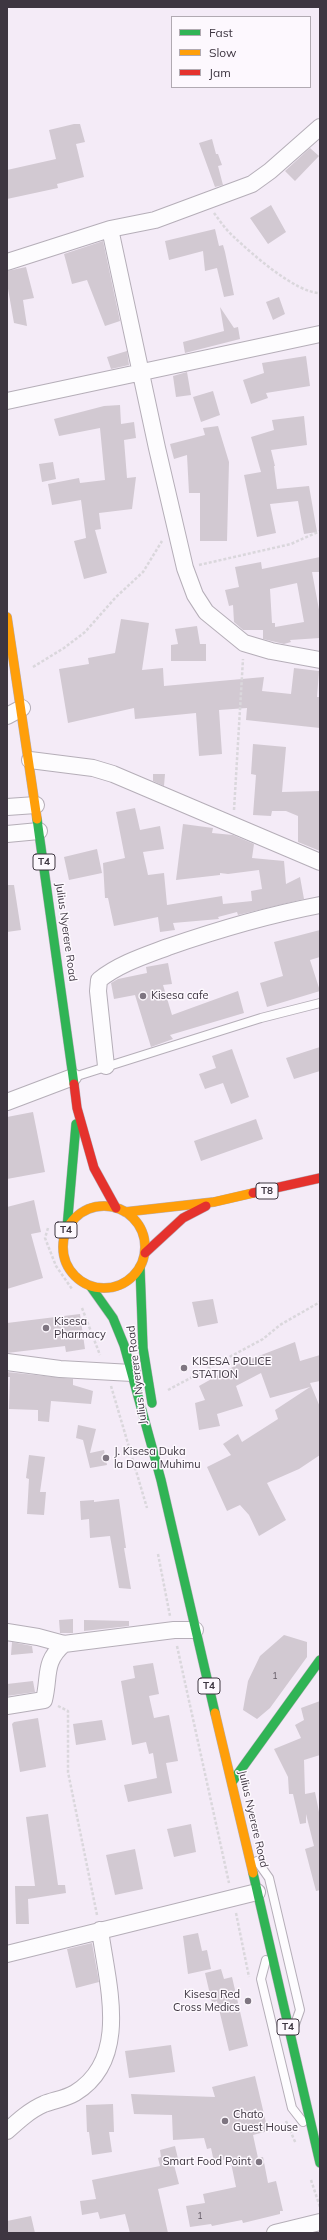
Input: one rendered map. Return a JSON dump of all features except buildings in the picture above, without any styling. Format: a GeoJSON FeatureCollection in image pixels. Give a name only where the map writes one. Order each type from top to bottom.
{"type":"FeatureCollection","features":[{"type":"Feature","properties":{"kind":"main road","name":"Julius Nyerere Road"},"geometry":{"type":"LineString","coordinates":[[7,616],[30,760],[77,1108],[94,1168],[116,1208]]}},
{"type":"Feature","properties":{"kind":"main road","name":"Julius Nyerere Road"},"geometry":{"type":"LineString","coordinates":[[77,1108],[67,1228],[63,1242],[63,1256],[69,1270],[78,1280],[91,1287],[105,1289],[119,1286],[132,1278],[140,1267]]}},
{"type":"Feature","properties":{"kind":"main road","name":"T8"},"geometry":{"type":"LineString","coordinates":[[125,1212],[214,1202],[320,1178]]}},
{"type":"Feature","properties":{"kind":"main road","name":"T8"},"geometry":{"type":"LineString","coordinates":[[144,1253],[183,1218],[214,1202]]}},
{"type":"Feature","properties":{"kind":"main road","name":"Julius Nyerere Road"},"geometry":{"type":"LineString","coordinates":[[67,1228],[76,1216],[88,1209],[102,1206],[116,1208],[125,1212],[137,1223],[144,1237],[144,1253],[140,1267],[143,1348],[152,1399],[161,1480]]}},
{"type":"Feature","properties":{"kind":"main road","name":"Julius Nyerere Road"},"geometry":{"type":"LineString","coordinates":[[91,1287],[112,1318],[124,1345],[161,1480],[320,2163]]}},
{"type":"Feature","properties":{"kind":"main road"},"geometry":{"type":"LineString","coordinates":[[232,1782],[319,1664]]}},
{"type":"Feature","properties":{"kind":"street"},"geometry":{"type":"LineString","coordinates":[[7,262],[110,229],[155,220],[252,184],[270,172],[320,126]]}},
{"type":"Feature","properties":{"kind":"street"},"geometry":{"type":"LineString","coordinates":[[110,229],[175,525],[185,568],[195,596],[206,612],[244,642],[271,651],[320,660]]}},
{"type":"Feature","properties":{"kind":"street"},"geometry":{"type":"LineString","coordinates":[[7,401],[320,334]]}},
{"type":"Feature","properties":{"kind":"street"},"geometry":{"type":"LineString","coordinates":[[7,716],[22,708]]}},
{"type":"Feature","properties":{"kind":"street"},"geometry":{"type":"LineString","coordinates":[[30,760],[93,768],[113,774],[320,862]]}},
{"type":"Feature","properties":{"kind":"street"},"geometry":{"type":"LineString","coordinates":[[7,807],[36,805]]}},
{"type":"Feature","properties":{"kind":"street"},"geometry":{"type":"LineString","coordinates":[[7,834],[39,830]]}},
{"type":"Feature","properties":{"kind":"street"},"geometry":{"type":"LineString","coordinates":[[106,1066],[98,991],[99,980],[112,970],[141,957],[266,916],[320,905]]}},
{"type":"Feature","properties":{"kind":"street"},"geometry":{"type":"LineString","coordinates":[[7,1102],[73,1077]]}},
{"type":"Feature","properties":{"kind":"street"},"geometry":{"type":"LineString","coordinates":[[7,1362],[60,1369],[132,1373]]}},
{"type":"Feature","properties":{"kind":"street"},"geometry":{"type":"LineString","coordinates":[[7,1632],[38,1637],[64,1644],[174,1630],[196,1630]]}},
{"type":"Feature","properties":{"kind":"street"},"geometry":{"type":"LineString","coordinates":[[7,1706],[44,1700],[48,1666],[54,1654],[64,1644]]}},
{"type":"Feature","properties":{"kind":"street"},"geometry":{"type":"LineString","coordinates":[[7,1954],[257,1892]]}},
{"type":"Feature","properties":{"kind":"street"},"geometry":{"type":"LineString","coordinates":[[7,2131],[27,2114],[44,2104],[73,2094],[86,2086],[99,2071],[108,2051],[112,2032],[100,1930]]}},
{"type":"Feature","properties":{"kind":"street"},"geometry":{"type":"LineString","coordinates":[[275,2233],[320,2222]]}},
{"type":"Feature","properties":{"kind":"lane"},"geometry":{"type":"LineString","coordinates":[[73,1077],[261,1018],[320,1003]]}},
{"type":"Feature","properties":{"kind":"lane"},"geometry":{"type":"LineString","coordinates":[[246,1846],[269,1878],[300,2010],[291,2038]]}},
{"type":"Feature","properties":{"kind":"lane"},"geometry":{"type":"LineString","coordinates":[[270,1946],[261,1979],[292,2108],[314,2135]]}},
{"type":"Feature","properties":{"kind":"path"},"geometry":{"type":"LineString","coordinates":[[205,202],[232,236],[266,264],[302,288],[314,293],[320,293]]}},
{"type":"Feature","properties":{"kind":"path"},"geometry":{"type":"LineString","coordinates":[[17,677],[64,648],[85,632],[116,597],[143,572],[165,536],[175,525]]}},
{"type":"Feature","properties":{"kind":"path"},"geometry":{"type":"LineString","coordinates":[[185,568],[291,544],[320,531]]}},
{"type":"Feature","properties":{"kind":"path"},"geometry":{"type":"LineString","coordinates":[[233,824],[244,642]]}},
{"type":"Feature","properties":{"kind":"path"},"geometry":{"type":"LineString","coordinates":[[152,1399],[263,1339],[280,1325],[320,1302]]}},
{"type":"Feature","properties":{"kind":"path"},"geometry":{"type":"LineString","coordinates":[[44,1700],[68,1711],[68,1772],[100,1930]]}},
{"type":"Feature","properties":{"kind":"traffic: fast"},"geometry":{"type":"LineString","coordinates":[[37,819],[74,1084]]}},
{"type":"Feature","properties":{"kind":"traffic: fast"},"geometry":{"type":"LineString","coordinates":[[67,1228],[76,1124]]}},
{"type":"Feature","properties":{"kind":"traffic: fast"},"geometry":{"type":"LineString","coordinates":[[140,1267],[143,1348],[152,1403]]}},
{"type":"Feature","properties":{"kind":"traffic: fast"},"geometry":{"type":"LineString","coordinates":[[91,1287],[113,1318],[124,1345],[161,1480],[215,1713]]}},
{"type":"Feature","properties":{"kind":"traffic: fast"},"geometry":{"type":"LineString","coordinates":[[232,1782],[320,1660]]}},
{"type":"Feature","properties":{"kind":"traffic: fast"},"geometry":{"type":"LineString","coordinates":[[253,1873],[320,2163]]}},
{"type":"Feature","properties":{"kind":"traffic: slow"},"geometry":{"type":"LineString","coordinates":[[7,617],[37,819]]}},
{"type":"Feature","properties":{"kind":"traffic: slow"},"geometry":{"type":"LineString","coordinates":[[125,1212],[214,1202],[253,1193]]}},
{"type":"Feature","properties":{"kind":"traffic: slow"},"geometry":{"type":"LineString","coordinates":[[104,1206],[120,1209],[133,1218],[142,1231],[145,1247],[142,1263],[133,1276],[120,1285],[104,1288],[88,1285],[75,1276],[66,1263],[63,1247],[66,1231],[75,1218],[88,1209],[104,1206]]}},
{"type":"Feature","properties":{"kind":"traffic: slow"},"geometry":{"type":"LineString","coordinates":[[215,1713],[253,1873]]}},
{"type":"Feature","properties":{"kind":"traffic: jam"},"geometry":{"type":"LineString","coordinates":[[74,1084],[77,1108],[94,1168],[116,1208]]}},
{"type":"Feature","properties":{"kind":"traffic: jam"},"geometry":{"type":"LineString","coordinates":[[253,1193],[320,1178]]}},
{"type":"Feature","properties":{"kind":"traffic: jam"},"geometry":{"type":"LineString","coordinates":[[145,1253],[183,1218],[206,1206]]}},
{"type":"Feature","properties":{"kind":"place","name":"Kisesa cafe"},"geometry":{"type":"Point","coordinates":[143,996]}},
{"type":"Feature","properties":{"kind":"place","name":"Kisesa Pharmacy"},"geometry":{"type":"Point","coordinates":[46,1328]}},
{"type":"Feature","properties":{"kind":"place","name":"KISESA POLICE STATION"},"geometry":{"type":"Point","coordinates":[184,1368]}},
{"type":"Feature","properties":{"kind":"place","name":"J. Kisesa Duka la Dawa Muhimu"},"geometry":{"type":"Point","coordinates":[106,1458]}},
{"type":"Feature","properties":{"kind":"place","name":"Kisesa Red Cross Medics"},"geometry":{"type":"Point","coordinates":[248,2001]}},
{"type":"Feature","properties":{"kind":"place","name":"Chato Guest House"},"geometry":{"type":"Point","coordinates":[225,2121]}},
{"type":"Feature","properties":{"kind":"place","name":"Smart Food Point"},"geometry":{"type":"Point","coordinates":[259,2162]}}]}
